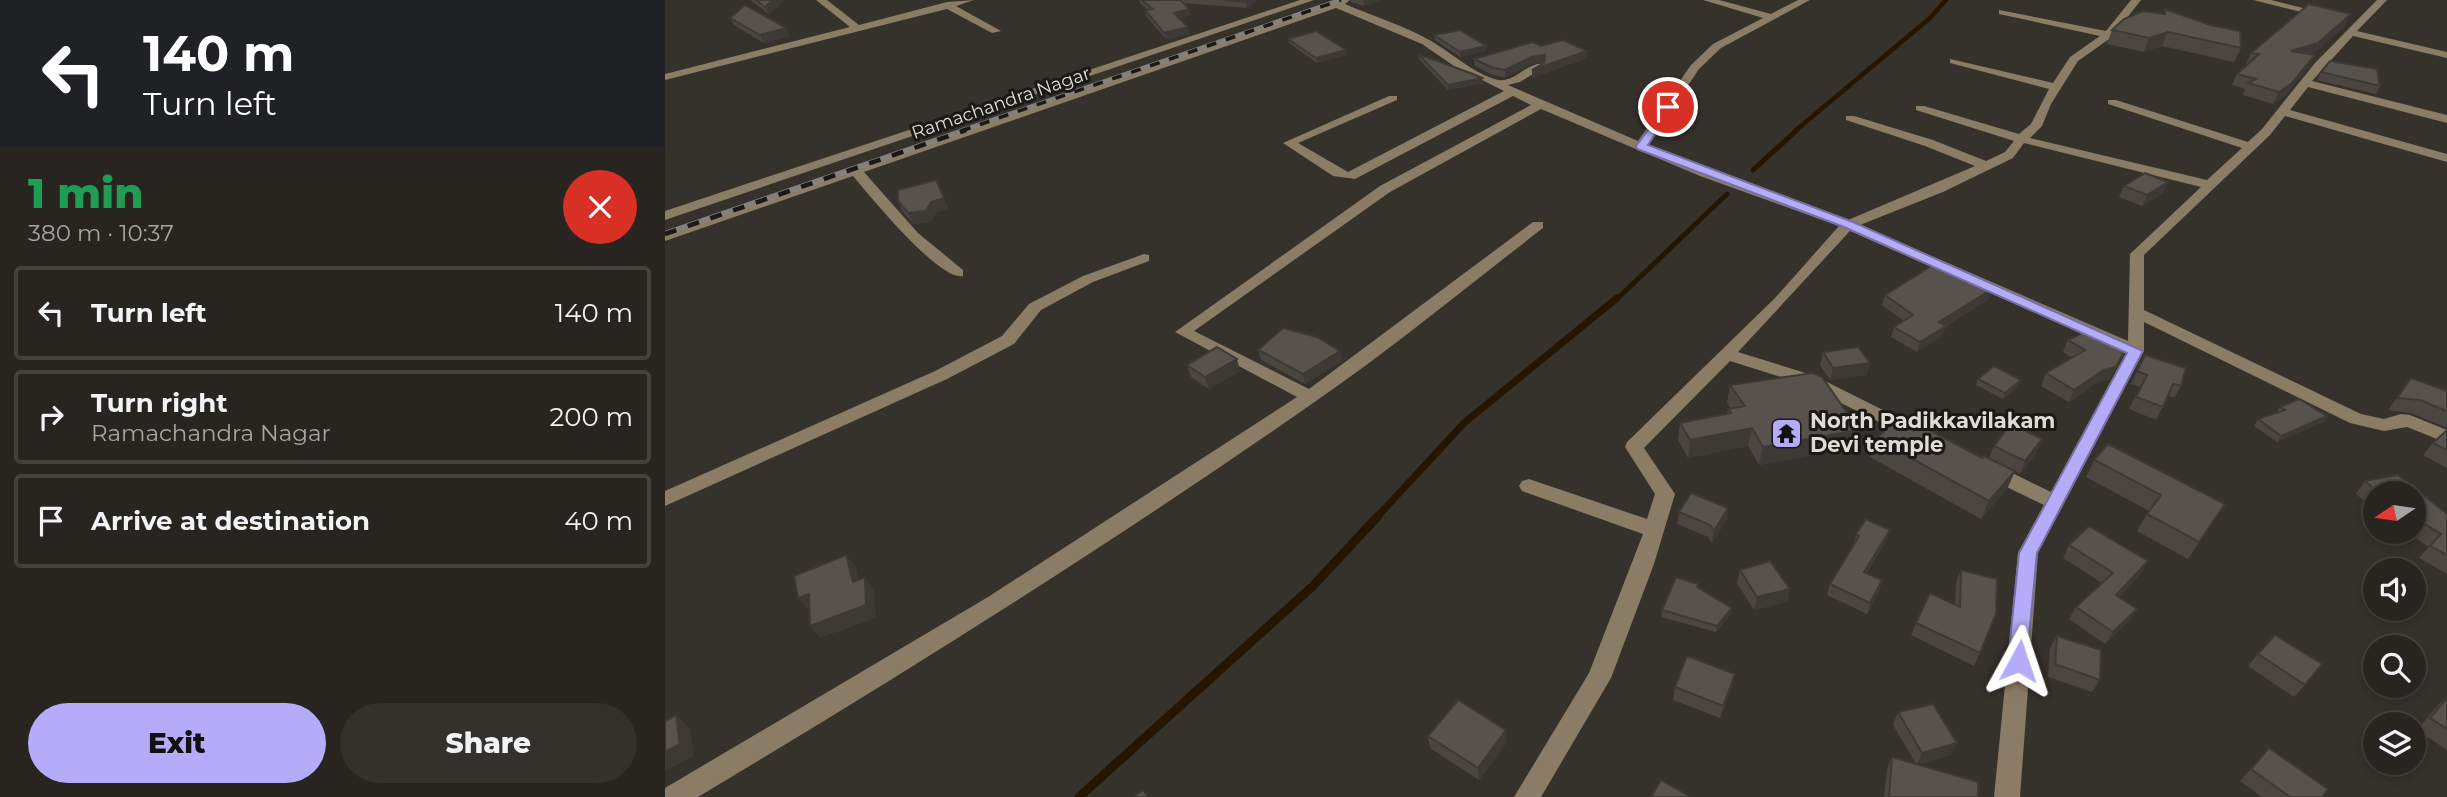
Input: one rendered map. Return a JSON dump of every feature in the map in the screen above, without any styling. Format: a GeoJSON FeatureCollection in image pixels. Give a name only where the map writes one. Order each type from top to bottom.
{"type":"FeatureCollection","features":[{"type":"Feature","properties":{"kind":"street"},"geometry":{"type":"LineString","coordinates":[[821,0],[857,28]]}},
{"type":"Feature","properties":{"kind":"street"},"geometry":{"type":"LineString","coordinates":[[929,0],[996,31]]}},
{"type":"Feature","properties":{"kind":"street"},"geometry":{"type":"LineString","coordinates":[[665,77],[969,0]]}},
{"type":"Feature","properties":{"kind":"street"},"geometry":{"type":"LineString","coordinates":[[665,216],[1309,0]]}},
{"type":"Feature","properties":{"kind":"street"},"geometry":{"type":"LineString","coordinates":[[1708,0],[1770,17]]}},
{"type":"Feature","properties":{"kind":"street"},"geometry":{"type":"LineString","coordinates":[[1641,146],[1695,67],[1717,46],[1805,0]]}},
{"type":"Feature","properties":{"kind":"street"},"geometry":{"type":"LineString","coordinates":[[1527,797],[1599,678],[1655,530],[1665,494],[1634,446],[1780,301],[1848,225],[2009,155],[2036,125],[2055,87],[2074,59],[2108,35],[2136,0]]}},
{"type":"Feature","properties":{"kind":"street"},"geometry":{"type":"LineString","coordinates":[[2257,0],[2336,17]]}},
{"type":"Feature","properties":{"kind":"street"},"geometry":{"type":"LineString","coordinates":[[2007,797],[2028,553],[2136,351],[2137,254],[2285,112],[2354,25],[2382,0]]}},
{"type":"Feature","properties":{"kind":"street"},"geometry":{"type":"LineString","coordinates":[[1342,2],[1426,41],[1458,64],[1540,105],[1848,225],[2136,351]]}},
{"type":"Feature","properties":{"kind":"street","name":"Ramachandra Nagar"},"geometry":{"type":"LineString","coordinates":[[665,237],[857,173],[1342,2]]}},
{"type":"Feature","properties":{"kind":"street"},"geometry":{"type":"LineString","coordinates":[[2002,12],[2108,35]]}},
{"type":"Feature","properties":{"kind":"street"},"geometry":{"type":"LineString","coordinates":[[2354,25],[2447,55]]}},
{"type":"Feature","properties":{"kind":"street"},"geometry":{"type":"LineString","coordinates":[[1458,64],[1481,58]]}},
{"type":"Feature","properties":{"kind":"street"},"geometry":{"type":"LineString","coordinates":[[1954,61],[2055,87]]}},
{"type":"Feature","properties":{"kind":"street"},"geometry":{"type":"LineString","coordinates":[[1497,84],[1516,80],[1539,66]]}},
{"type":"Feature","properties":{"kind":"street"},"geometry":{"type":"LineString","coordinates":[[2306,83],[2447,119]]}},
{"type":"Feature","properties":{"kind":"street"},"geometry":{"type":"LineString","coordinates":[[1393,98],[1289,143],[1338,173],[1350,176],[1375,166],[1511,92]]}},
{"type":"Feature","properties":{"kind":"street"},"geometry":{"type":"LineString","coordinates":[[2112,102],[2250,147]]}},
{"type":"Feature","properties":{"kind":"street"},"geometry":{"type":"LineString","coordinates":[[1311,397],[1182,332],[1385,189],[1540,105]]}},
{"type":"Feature","properties":{"kind":"street"},"geometry":{"type":"LineString","coordinates":[[1920,108],[2021,139],[2210,185]]}},
{"type":"Feature","properties":{"kind":"street"},"geometry":{"type":"LineString","coordinates":[[2285,112],[2447,158]]}},
{"type":"Feature","properties":{"kind":"street"},"geometry":{"type":"LineString","coordinates":[[1850,118],[1929,143],[1986,166]]}},
{"type":"Feature","properties":{"kind":"street"},"geometry":{"type":"LineString","coordinates":[[857,173],[912,236],[958,273]]}},
{"type":"Feature","properties":{"kind":"street"},"geometry":{"type":"LineString","coordinates":[[674,797],[833,704],[1182,484],[1311,397],[1538,225]]}},
{"type":"Feature","properties":{"kind":"street"},"geometry":{"type":"LineString","coordinates":[[665,499],[941,375],[1008,340],[1035,307],[1088,279],[1144,258]]}},
{"type":"Feature","properties":{"kind":"street"},"geometry":{"type":"LineString","coordinates":[[2136,312],[2356,419],[2384,425],[2401,420],[2447,437]]}},
{"type":"Feature","properties":{"kind":"street"},"geometry":{"type":"LineString","coordinates":[[1726,354],[1809,380],[1931,441]]}},
{"type":"Feature","properties":{"kind":"street"},"geometry":{"type":"LineString","coordinates":[[1980,465],[2054,502]]}},
{"type":"Feature","properties":{"kind":"street"},"geometry":{"type":"LineString","coordinates":[[1529,486],[1655,530]]}},
{"type":"Feature","properties":{"kind":"building"},"geometry":{"type":"Polygon","coordinates":[[[756,0],[773,0],[765,7],[756,0]]]}},
{"type":"Feature","properties":{"kind":"building"},"geometry":{"type":"Polygon","coordinates":[[[1142,0],[1180,0],[1189,9],[1174,13],[1188,27],[1164,33],[1145,10],[1153,9],[1142,0]]]}},
{"type":"Feature","properties":{"kind":"building"},"geometry":{"type":"Polygon","coordinates":[[[2309,4],[2351,14],[2318,43],[2291,51],[2315,55],[2291,84],[2279,92],[2248,83],[2256,79],[2237,74],[2259,54],[2251,53],[2309,4]]]}},
{"type":"Feature","properties":{"kind":"building"},"geometry":{"type":"Polygon","coordinates":[[[745,5],[786,28],[760,35],[730,18],[745,5]]]}},
{"type":"Feature","properties":{"kind":"building"},"geometry":{"type":"Polygon","coordinates":[[[2165,9],[2210,25],[2240,31],[2241,48],[2168,32],[2149,38],[2112,30],[2124,19],[2143,11],[2165,14],[2165,9]]]}},
{"type":"Feature","properties":{"kind":"building"},"geometry":{"type":"Polygon","coordinates":[[[1460,30],[1486,46],[1460,52],[1434,35],[1460,30]]]}},
{"type":"Feature","properties":{"kind":"building"},"geometry":{"type":"Polygon","coordinates":[[[1316,31],[1346,50],[1316,58],[1288,39],[1316,31]]]}},
{"type":"Feature","properties":{"kind":"building"},"geometry":{"type":"Polygon","coordinates":[[[1563,40],[1587,51],[1532,70],[1544,63],[1545,55],[1531,57],[1505,70],[1493,68],[1474,59],[1533,42],[1541,46],[1563,40]]]}},
{"type":"Feature","properties":{"kind":"building"},"geometry":{"type":"Polygon","coordinates":[[[1418,54],[1473,74],[1482,78],[1448,85],[1418,54]]]}},
{"type":"Feature","properties":{"kind":"building"},"geometry":{"type":"Polygon","coordinates":[[[2330,61],[2377,69],[2380,86],[2321,72],[2330,61]]]}},
{"type":"Feature","properties":{"kind":"building"},"geometry":{"type":"Polygon","coordinates":[[[2145,173],[2168,182],[2147,195],[2124,186],[2145,173]]]}},
{"type":"Feature","properties":{"kind":"building"},"geometry":{"type":"Polygon","coordinates":[[[936,180],[944,198],[931,202],[926,211],[908,213],[898,201],[898,190],[936,180]]]}},
{"type":"Feature","properties":{"kind":"building"},"geometry":{"type":"Polygon","coordinates":[[[1935,264],[1992,289],[1939,322],[1946,326],[1920,342],[1894,327],[1913,315],[1885,295],[1935,264]]]}},
{"type":"Feature","properties":{"kind":"building"},"geometry":{"type":"Polygon","coordinates":[[[1283,328],[1317,337],[1340,351],[1303,374],[1258,350],[1283,328]]]}},
{"type":"Feature","properties":{"kind":"building"},"geometry":{"type":"Polygon","coordinates":[[[2088,330],[2124,352],[2116,367],[2104,370],[2074,390],[2046,373],[2085,350],[2068,340],[2088,330]]]}},
{"type":"Feature","properties":{"kind":"building"},"geometry":{"type":"Polygon","coordinates":[[[1217,347],[1237,359],[1205,377],[1187,365],[1217,347]]]}},
{"type":"Feature","properties":{"kind":"building"},"geometry":{"type":"Polygon","coordinates":[[[1858,347],[1870,363],[1833,368],[1823,352],[1858,347]]]}},
{"type":"Feature","properties":{"kind":"building"},"geometry":{"type":"Polygon","coordinates":[[[2145,355],[2186,368],[2181,386],[2173,384],[2163,407],[2136,397],[2147,375],[2137,371],[2145,355]]]}},
{"type":"Feature","properties":{"kind":"building"},"geometry":{"type":"Polygon","coordinates":[[[1994,366],[2021,380],[2005,393],[1978,379],[1994,366]]]}},
{"type":"Feature","properties":{"kind":"building"},"geometry":{"type":"Polygon","coordinates":[[[1813,373],[1822,377],[1859,430],[1763,447],[1752,428],[1690,440],[1680,423],[1731,413],[1728,409],[1745,406],[1730,385],[1813,373]]]}},
{"type":"Feature","properties":{"kind":"building"},"geometry":{"type":"Polygon","coordinates":[[[2411,378],[2447,391],[2447,411],[2420,400],[2397,398],[2411,378]]]}},
{"type":"Feature","properties":{"kind":"building"},"geometry":{"type":"Polygon","coordinates":[[[2299,399],[2327,416],[2281,436],[2258,419],[2285,410],[2280,407],[2299,399]]]}},
{"type":"Feature","properties":{"kind":"building"},"geometry":{"type":"Polygon","coordinates":[[[1901,415],[1982,458],[1984,456],[2015,471],[1989,501],[1876,439],[1901,415]]]}},
{"type":"Feature","properties":{"kind":"building"},"geometry":{"type":"Polygon","coordinates":[[[2011,424],[2042,439],[2025,461],[1994,446],[2011,424]]]}},
{"type":"Feature","properties":{"kind":"building"},"geometry":{"type":"Polygon","coordinates":[[[2447,430],[2447,450],[2433,443],[2447,430]]]}},
{"type":"Feature","properties":{"kind":"building"},"geometry":{"type":"Polygon","coordinates":[[[2108,444],[2225,504],[2199,542],[2147,514],[2161,495],[2094,460],[2108,444]]]}},
{"type":"Feature","properties":{"kind":"building"},"geometry":{"type":"Polygon","coordinates":[[[2398,475],[2406,481],[2365,481],[2398,475]]]}},
{"type":"Feature","properties":{"kind":"building"},"geometry":{"type":"Polygon","coordinates":[[[1691,493],[1728,508],[1714,531],[1710,525],[1679,512],[1691,493]]]}},
{"type":"Feature","properties":{"kind":"building"},"geometry":{"type":"Polygon","coordinates":[[[2426,497],[2447,514],[2447,555],[2430,546],[2441,534],[2426,525],[2426,497]]]}},
{"type":"Feature","properties":{"kind":"building"},"geometry":{"type":"Polygon","coordinates":[[[1866,519],[1890,530],[1864,572],[1882,580],[1870,603],[1830,584],[1859,536],[1856,534],[1866,519]]]}},
{"type":"Feature","properties":{"kind":"building"},"geometry":{"type":"Polygon","coordinates":[[[2089,526],[2148,561],[2116,595],[2137,609],[2113,632],[2076,607],[2113,573],[2069,545],[2089,526]]]}},
{"type":"Feature","properties":{"kind":"building"},"geometry":{"type":"Polygon","coordinates":[[[846,555],[853,582],[865,577],[866,605],[810,626],[809,594],[798,598],[794,576],[846,555]]]}},
{"type":"Feature","properties":{"kind":"building"},"geometry":{"type":"Polygon","coordinates":[[[1770,561],[1790,589],[1757,597],[1740,570],[1770,561]]]}},
{"type":"Feature","properties":{"kind":"building"},"geometry":{"type":"Polygon","coordinates":[[[1961,570],[1997,579],[1996,614],[1980,653],[1916,623],[1930,593],[1960,607],[1961,570]]]}},
{"type":"Feature","properties":{"kind":"building"},"geometry":{"type":"Polygon","coordinates":[[[1676,577],[1698,584],[1697,587],[1732,608],[1717,626],[1662,610],[1676,577]]]}},
{"type":"Feature","properties":{"kind":"building"},"geometry":{"type":"Polygon","coordinates":[[[2275,635],[2322,664],[2305,685],[2258,654],[2275,635]]]}},
{"type":"Feature","properties":{"kind":"building"},"geometry":{"type":"Polygon","coordinates":[[[2057,636],[2101,650],[2100,680],[2055,664],[2057,636]]]}},
{"type":"Feature","properties":{"kind":"building"},"geometry":{"type":"Polygon","coordinates":[[[1687,656],[1735,674],[1723,706],[1675,687],[1687,656]]]}},
{"type":"Feature","properties":{"kind":"building"},"geometry":{"type":"Polygon","coordinates":[[[2447,698],[2447,729],[2430,718],[2447,698]]]}},
{"type":"Feature","properties":{"kind":"building"},"geometry":{"type":"Polygon","coordinates":[[[1458,700],[1506,730],[1478,768],[1428,736],[1458,700]]]}},
{"type":"Feature","properties":{"kind":"building"},"geometry":{"type":"Polygon","coordinates":[[[1933,704],[1957,743],[1922,753],[1898,712],[1933,704]]]}},
{"type":"Feature","properties":{"kind":"building"},"geometry":{"type":"Polygon","coordinates":[[[676,715],[680,744],[665,752],[665,721],[676,715]]]}},
{"type":"Feature","properties":{"kind":"building"},"geometry":{"type":"Polygon","coordinates":[[[2269,748],[2328,789],[2322,797],[2290,797],[2251,769],[2269,748]]]}},
{"type":"Feature","properties":{"kind":"building"},"geometry":{"type":"Polygon","coordinates":[[[1892,757],[1978,782],[1978,797],[1889,797],[1892,757]]]}},
{"type":"Feature","properties":{"kind":"building"},"geometry":{"type":"Polygon","coordinates":[[[1661,780],[1691,797],[1651,797],[1661,780]]]}},
{"type":"Feature","properties":{"kind":"building"},"geometry":{"type":"Polygon","coordinates":[[[1143,790],[1148,797],[1134,797],[1143,790]]]}},
{"type":"Feature","properties":{"kind":"waterway"},"geometry":{"type":"LineString","coordinates":[[1795,131],[1930,18],[1946,0]]}},
{"type":"Feature","properties":{"kind":"waterway"},"geometry":{"type":"LineString","coordinates":[[1753,170],[1797,130]]}},
{"type":"Feature","properties":{"kind":"waterway"},"geometry":{"type":"LineString","coordinates":[[1616,300],[1727,194]]}},
{"type":"Feature","properties":{"kind":"waterway"},"geometry":{"type":"LineString","coordinates":[[1377,517],[1464,423],[1617,298]]}},
{"type":"Feature","properties":{"kind":"waterway"},"geometry":{"type":"LineString","coordinates":[[1079,797],[1313,586],[1378,516]]}},
{"type":"Feature","properties":{"kind":"railway"},"geometry":{"type":"LineString","coordinates":[[961,131],[1341,0]]}},
{"type":"Feature","properties":{"kind":"railway"},"geometry":{"type":"LineString","coordinates":[[665,234],[966,130]]}},
{"type":"Feature","properties":{"kind":"place","name":"North Padikkavilakam Devi temple"},"geometry":{"type":"Point","coordinates":[1787,433]}},
{"type":"Feature","properties":{"kind":"route"},"geometry":{"type":"LineString","coordinates":[[1668,107],[1641,146],[1705,173],[1848,225],[2136,351],[2028,553],[2019,661]]}}]}
